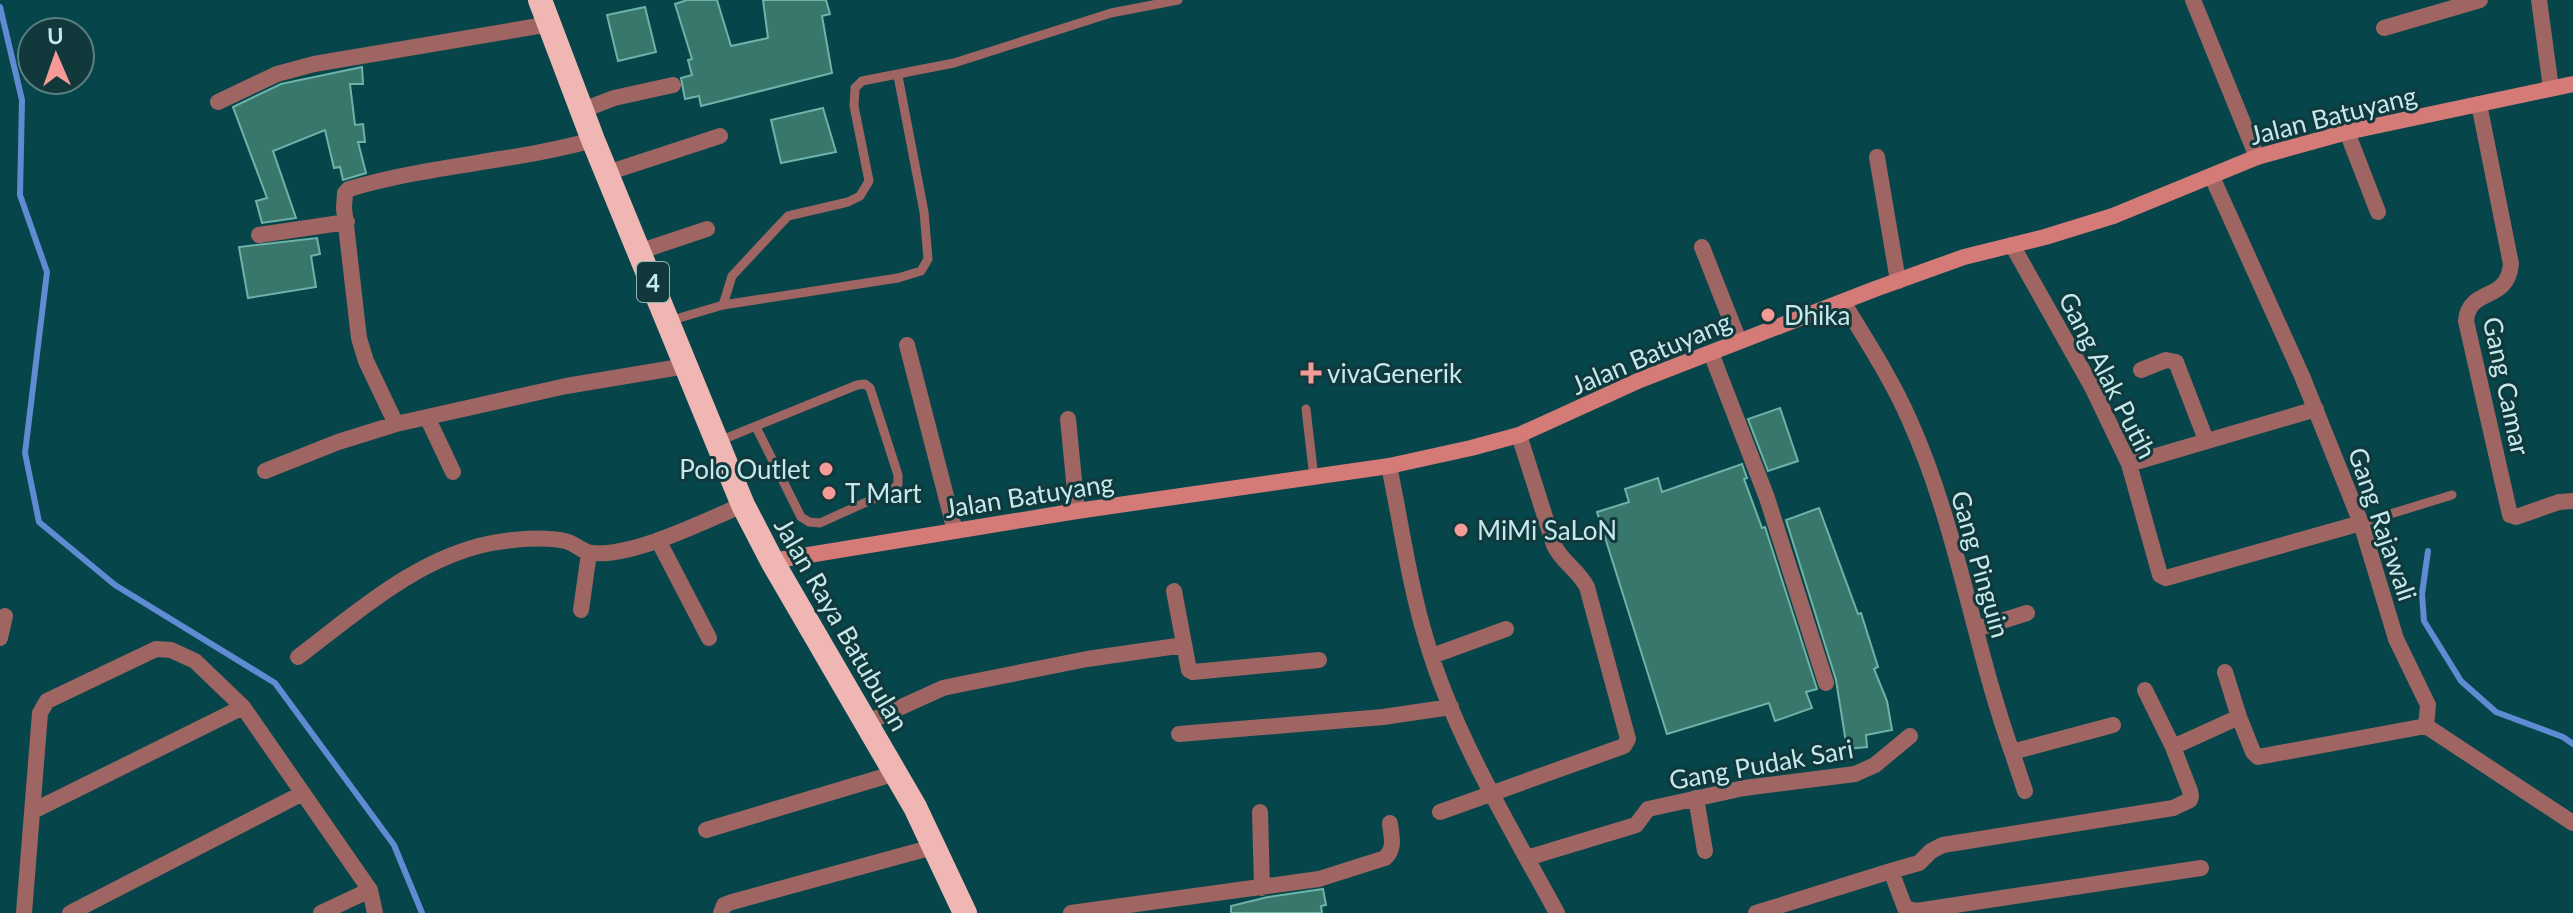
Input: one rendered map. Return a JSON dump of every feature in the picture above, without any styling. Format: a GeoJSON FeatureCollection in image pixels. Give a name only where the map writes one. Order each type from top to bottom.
{"type":"FeatureCollection","features":[{"type":"Feature","properties":{"kind":"highway","name":"Jalan Raya Batubulan"},"geometry":{"type":"LineString","coordinates":[[540,0],[593,140],[743,505],[772,561],[896,773],[965,913]]}},
{"type":"Feature","properties":{"kind":"street"},"geometry":{"type":"LineString","coordinates":[[2193,0],[2257,157]]}},
{"type":"Feature","properties":{"kind":"street"},"geometry":{"type":"LineString","coordinates":[[2384,28],[2480,0]]}},
{"type":"Feature","properties":{"kind":"street"},"geometry":{"type":"LineString","coordinates":[[2539,0],[2551,88]]}},
{"type":"Feature","properties":{"kind":"street"},"geometry":{"type":"LineString","coordinates":[[218,102],[277,74],[314,64],[550,24]]}},
{"type":"Feature","properties":{"kind":"street","name":"Jalan Batuyang"},"geometry":{"type":"LineString","coordinates":[[772,561],[1077,511],[1389,466],[1519,435],[1640,380],[1898,281],[1964,257],[2090,224],[2257,157],[2347,132],[2573,84]]}},
{"type":"Feature","properties":{"kind":"street"},"geometry":{"type":"LineString","coordinates":[[583,110],[614,98],[673,85]]}},
{"type":"Feature","properties":{"kind":"street","name":"Gang Camar"},"geometry":{"type":"LineString","coordinates":[[2479,104],[2511,264],[2509,277],[2503,286],[2472,303],[2466,311],[2466,321],[2510,515],[2516,517],[2559,502],[2573,501]]}},
{"type":"Feature","properties":{"kind":"street"},"geometry":{"type":"LineString","coordinates":[[2347,132],[2378,212]]}},
{"type":"Feature","properties":{"kind":"street"},"geometry":{"type":"LineString","coordinates":[[607,173],[720,136]]}},
{"type":"Feature","properties":{"kind":"street"},"geometry":{"type":"LineString","coordinates":[[396,424],[366,361],[359,338],[344,196],[349,189],[397,177],[555,151],[593,140]]}},
{"type":"Feature","properties":{"kind":"street"},"geometry":{"type":"LineString","coordinates":[[1877,157],[1898,281]]}},
{"type":"Feature","properties":{"kind":"street","name":"Gang Rajawali"},"geometry":{"type":"LineString","coordinates":[[2212,177],[2316,409],[2361,523],[2396,639],[2428,705],[2426,726]]}},
{"type":"Feature","properties":{"kind":"street"},"geometry":{"type":"LineString","coordinates":[[259,235],[347,222]]}},
{"type":"Feature","properties":{"kind":"street"},"geometry":{"type":"LineString","coordinates":[[641,251],[707,229]]}},
{"type":"Feature","properties":{"kind":"street","name":"Gang Alak Putih"},"geometry":{"type":"LineString","coordinates":[[2012,245],[2092,387],[2129,464],[2157,570],[2163,577],[2361,523]]}},
{"type":"Feature","properties":{"kind":"street"},"geometry":{"type":"LineString","coordinates":[[1702,247],[1739,341]]}},
{"type":"Feature","properties":{"kind":"street","name":"Gang Pinguin"},"geometry":{"type":"LineString","coordinates":[[1843,302],[1909,418],[1930,472],[1991,692],[2025,791]]}},
{"type":"Feature","properties":{"kind":"street"},"geometry":{"type":"LineString","coordinates":[[907,345],[955,531]]}},
{"type":"Feature","properties":{"kind":"street"},"geometry":{"type":"LineString","coordinates":[[1711,353],[1767,498],[1826,683]]}},
{"type":"Feature","properties":{"kind":"street"},"geometry":{"type":"LineString","coordinates":[[2141,370],[2166,360],[2176,362],[2206,440]]}},
{"type":"Feature","properties":{"kind":"street"},"geometry":{"type":"LineString","coordinates":[[265,471],[349,438],[396,424],[566,386],[686,366]]}},
{"type":"Feature","properties":{"kind":"street"},"geometry":{"type":"LineString","coordinates":[[2129,464],[2316,409]]}},
{"type":"Feature","properties":{"kind":"street"},"geometry":{"type":"LineString","coordinates":[[427,417],[453,472]]}},
{"type":"Feature","properties":{"kind":"street"},"geometry":{"type":"LineString","coordinates":[[1068,419],[1077,511]]}},
{"type":"Feature","properties":{"kind":"street"},"geometry":{"type":"LineString","coordinates":[[1440,812],[1624,746],[1628,739],[1587,587],[1581,576],[1557,552],[1519,435]]}},
{"type":"Feature","properties":{"kind":"street"},"geometry":{"type":"LineString","coordinates":[[1389,466],[1418,607],[1451,707],[1492,792],[1557,913]]}},
{"type":"Feature","properties":{"kind":"street"},"geometry":{"type":"LineString","coordinates":[[298,657],[375,598],[434,563],[463,550],[521,539],[550,539],[569,542],[589,553],[614,553],[658,540],[743,505]]}},
{"type":"Feature","properties":{"kind":"street"},"geometry":{"type":"LineString","coordinates":[[658,540],[709,638]]}},
{"type":"Feature","properties":{"kind":"street"},"geometry":{"type":"LineString","coordinates":[[581,610],[589,553]]}},
{"type":"Feature","properties":{"kind":"street"},"geometry":{"type":"LineString","coordinates":[[1174,591],[1187,667],[1193,672],[1319,660]]}},
{"type":"Feature","properties":{"kind":"street"},"geometry":{"type":"LineString","coordinates":[[1976,629],[2027,613]]}},
{"type":"Feature","properties":{"kind":"street"},"geometry":{"type":"LineString","coordinates":[[0,638],[5,616]]}},
{"type":"Feature","properties":{"kind":"street"},"geometry":{"type":"LineString","coordinates":[[1432,656],[1506,629]]}},
{"type":"Feature","properties":{"kind":"street"},"geometry":{"type":"LineString","coordinates":[[866,723],[943,688],[1087,659],[1184,645]]}},
{"type":"Feature","properties":{"kind":"street"},"geometry":{"type":"LineString","coordinates":[[24,913],[40,713],[47,701],[156,649],[171,650],[195,661],[243,707],[370,890],[375,913]]}},
{"type":"Feature","properties":{"kind":"street"},"geometry":{"type":"LineString","coordinates":[[2225,672],[2239,717],[2258,757],[2426,726],[2573,823]]}},
{"type":"Feature","properties":{"kind":"street"},"geometry":{"type":"LineString","coordinates":[[1756,913],[1919,863],[1943,845],[2182,805],[2191,796],[2173,747],[2145,690]]}},
{"type":"Feature","properties":{"kind":"street"},"geometry":{"type":"LineString","coordinates":[[33,811],[243,707]]}},
{"type":"Feature","properties":{"kind":"street"},"geometry":{"type":"LineString","coordinates":[[1179,734],[1383,717],[1451,707]]}},
{"type":"Feature","properties":{"kind":"street"},"geometry":{"type":"LineString","coordinates":[[2173,747],[2239,717]]}},
{"type":"Feature","properties":{"kind":"street"},"geometry":{"type":"LineString","coordinates":[[2012,752],[2113,725]]}},
{"type":"Feature","properties":{"kind":"street","name":"Gang Pudak Sari"},"geometry":{"type":"LineString","coordinates":[[1527,858],[1636,825],[1648,809],[1744,788],[1855,774],[1875,765],[1910,736]]}},
{"type":"Feature","properties":{"kind":"street"},"geometry":{"type":"LineString","coordinates":[[706,830],[896,773]]}},
{"type":"Feature","properties":{"kind":"street"},"geometry":{"type":"LineString","coordinates":[[70,913],[303,793]]}},
{"type":"Feature","properties":{"kind":"street"},"geometry":{"type":"LineString","coordinates":[[1696,798],[1705,851]]}},
{"type":"Feature","properties":{"kind":"street"},"geometry":{"type":"LineString","coordinates":[[1260,812],[1262,888]]}},
{"type":"Feature","properties":{"kind":"street"},"geometry":{"type":"LineString","coordinates":[[1071,913],[1319,879],[1385,858],[1393,846],[1390,823]]}},
{"type":"Feature","properties":{"kind":"street"},"geometry":{"type":"LineString","coordinates":[[721,913],[724,905],[732,902],[933,847]]}},
{"type":"Feature","properties":{"kind":"street"},"geometry":{"type":"LineString","coordinates":[[1891,871],[1905,908],[1916,911],[2201,868]]}},
{"type":"Feature","properties":{"kind":"street"},"geometry":{"type":"LineString","coordinates":[[321,913],[370,890]]}},
{"type":"Feature","properties":{"kind":"lane"},"geometry":{"type":"LineString","coordinates":[[723,305],[732,276],[788,216],[848,202],[860,196],[869,181],[854,106],[855,88],[862,81],[954,63],[1111,13],[1178,0]]}},
{"type":"Feature","properties":{"kind":"lane"},"geometry":{"type":"LineString","coordinates":[[669,321],[723,305],[898,278],[921,271],[928,259],[924,212],[898,76]]}},
{"type":"Feature","properties":{"kind":"lane"},"geometry":{"type":"LineString","coordinates":[[717,442],[865,384],[870,388],[898,475],[898,484],[893,490],[820,523],[809,522],[801,517],[756,427]]}},
{"type":"Feature","properties":{"kind":"lane"},"geometry":{"type":"LineString","coordinates":[[1306,409],[1314,478]]}},
{"type":"Feature","properties":{"kind":"lane"},"geometry":{"type":"LineString","coordinates":[[2361,523],[2452,495]]}},
{"type":"Feature","properties":{"kind":"building"},"geometry":{"type":"Polygon","coordinates":[[[687,0],[717,0],[731,46],[768,38],[763,0],[826,0],[830,14],[822,16],[832,73],[701,106],[699,96],[685,99],[681,78],[692,75],[688,60],[692,59],[675,4],[687,0]]]}},
{"type":"Feature","properties":{"kind":"building"},"geometry":{"type":"Polygon","coordinates":[[[645,7],[656,52],[618,61],[607,15],[645,7]]]}},
{"type":"Feature","properties":{"kind":"building"},"geometry":{"type":"Polygon","coordinates":[[[362,67],[363,84],[350,84],[355,125],[363,124],[365,142],[358,142],[366,173],[343,180],[340,167],[334,168],[325,130],[273,151],[296,218],[262,223],[256,201],[267,198],[233,107],[281,84],[362,67]]]}},
{"type":"Feature","properties":{"kind":"building"},"geometry":{"type":"Polygon","coordinates":[[[823,108],[836,152],[781,163],[771,120],[823,108]]]}},
{"type":"Feature","properties":{"kind":"building"},"geometry":{"type":"Polygon","coordinates":[[[317,238],[320,254],[311,256],[316,287],[248,298],[239,247],[317,238]]]}},
{"type":"Feature","properties":{"kind":"building"},"geometry":{"type":"Polygon","coordinates":[[[1780,408],[1798,461],[1768,471],[1748,419],[1780,408]]]}},
{"type":"Feature","properties":{"kind":"building"},"geometry":{"type":"Polygon","coordinates":[[[1742,464],[1747,478],[1744,479],[1762,528],[1765,527],[1817,689],[1806,692],[1812,708],[1775,721],[1769,703],[1667,734],[1597,512],[1629,502],[1625,489],[1658,478],[1662,492],[1742,464]]]}},
{"type":"Feature","properties":{"kind":"building"},"geometry":{"type":"Polygon","coordinates":[[[1819,508],[1858,614],[1861,613],[1878,667],[1874,669],[1887,701],[1892,730],[1866,735],[1867,747],[1847,749],[1836,680],[1786,520],[1819,508]]]}},
{"type":"Feature","properties":{"kind":"building"},"geometry":{"type":"Polygon","coordinates":[[[1323,889],[1326,905],[1321,906],[1322,913],[1231,913],[1231,906],[1323,889]]]}},
{"type":"Feature","properties":{"kind":"waterway"},"geometry":{"type":"LineString","coordinates":[[0,7],[22,100],[20,195],[47,272],[25,453],[39,522],[115,585],[275,683],[394,845],[422,913]]}},
{"type":"Feature","properties":{"kind":"waterway"},"geometry":{"type":"LineString","coordinates":[[2428,551],[2422,594],[2424,621],[2461,681],[2496,712],[2563,737],[2573,744]]}},
{"type":"Feature","properties":{"kind":"place","name":"Dhika"},"geometry":{"type":"Point","coordinates":[1768,315]}},
{"type":"Feature","properties":{"kind":"place","name":"vivaGenerik"},"geometry":{"type":"Point","coordinates":[1311,373]}},
{"type":"Feature","properties":{"kind":"place","name":"Polo Outlet"},"geometry":{"type":"Point","coordinates":[826,469]}},
{"type":"Feature","properties":{"kind":"place","name":"T Mart"},"geometry":{"type":"Point","coordinates":[829,493]}},
{"type":"Feature","properties":{"kind":"place","name":"MiMi SaLoN"},"geometry":{"type":"Point","coordinates":[1461,530]}}]}
